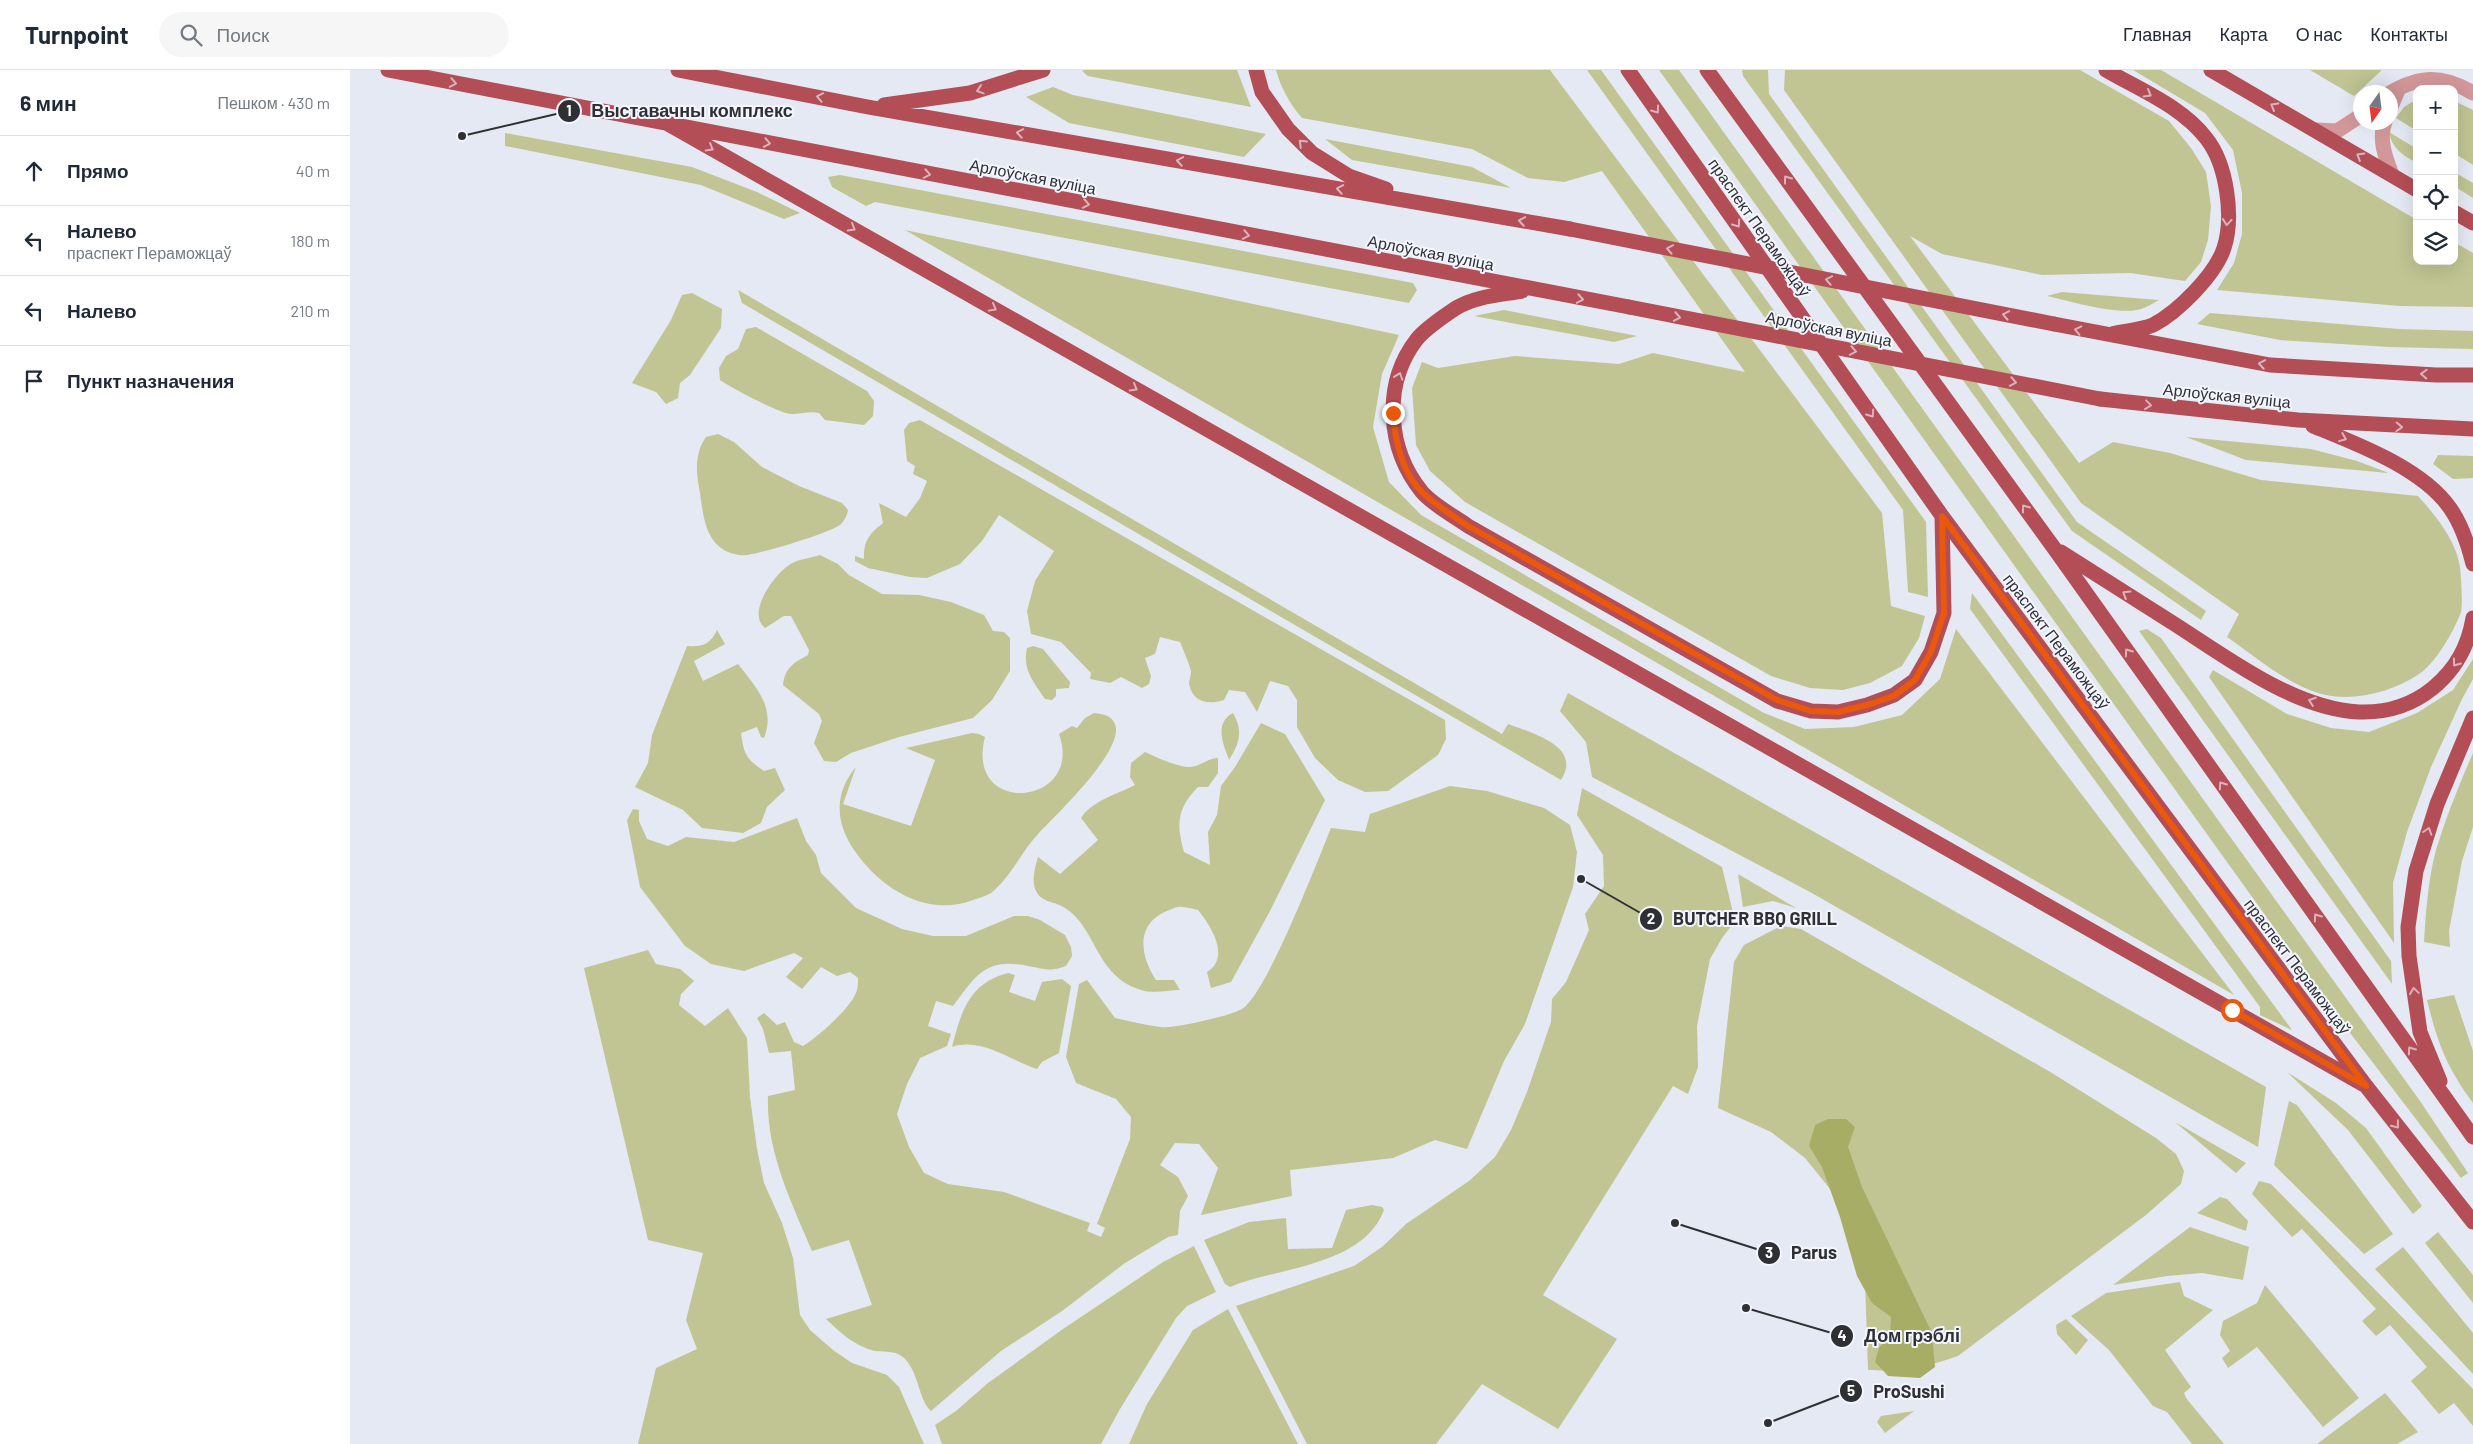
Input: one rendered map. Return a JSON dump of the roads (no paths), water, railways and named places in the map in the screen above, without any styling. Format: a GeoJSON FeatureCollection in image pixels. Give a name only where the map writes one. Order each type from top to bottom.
{"type":"FeatureCollection","features":[{"type":"Feature","properties":{"kind":"main road","name":"Арлоўская вуліца"},"geometry":{"type":"LineString","coordinates":[[388,70],[2100,399],[2298,420],[2473,429]]}},
{"type":"Feature","properties":{"kind":"main road"},"geometry":{"type":"LineString","coordinates":[[678,70],[868,107],[1570,229],[2103,335],[2270,365],[2436,375],[2473,375]]}},
{"type":"Feature","properties":{"kind":"main road"},"geometry":{"type":"LineString","coordinates":[[868,107],[970,93],[1043,70]]}},
{"type":"Feature","properties":{"kind":"main road"},"geometry":{"type":"LineString","coordinates":[[1256,70],[1262,92],[1288,130],[1312,153],[1349,176],[1423,203]]}},
{"type":"Feature","properties":{"kind":"main road","name":"праспект Пераможцаў"},"geometry":{"type":"LineString","coordinates":[[1628,70],[1942,516],[2366,1086],[2473,1222]]}},
{"type":"Feature","properties":{"kind":"main road"},"geometry":{"type":"LineString","coordinates":[[1707,70],[2054,548],[2473,1137]]}},
{"type":"Feature","properties":{"kind":"main road"},"geometry":{"type":"LineString","coordinates":[[1720,70],[1723,92]]}},
{"type":"Feature","properties":{"kind":"main road"},"geometry":{"type":"LineString","coordinates":[[2103,335],[2152,325],[2190,297],[2210,275],[2224,248],[2228,220],[2228,192],[2220,165],[2207,139],[2182,114],[2106,70]]}},
{"type":"Feature","properties":{"kind":"main road"},"geometry":{"type":"LineString","coordinates":[[2210,70],[2413,188]]}},
{"type":"Feature","properties":{"kind":"main road"},"geometry":{"type":"LineString","coordinates":[[668,124],[2366,1086]]}},
{"type":"Feature","properties":{"kind":"main road"},"geometry":{"type":"LineString","coordinates":[[2458,214],[2473,223]]}},
{"type":"Feature","properties":{"kind":"main road"},"geometry":{"type":"LineString","coordinates":[[1532,290],[1480,298],[1457,308],[1418,338],[1405,360],[1398,382],[1393,413],[1395,440],[1405,468],[1423,494],[1468,526],[1777,700],[1811,711],[1838,712],[1894,696],[1915,680],[1931,652],[1944,613],[1942,516]]}},
{"type":"Feature","properties":{"kind":"main road"},"geometry":{"type":"LineString","coordinates":[[2298,420],[2373,451],[2411,472],[2450,507],[2466,538],[2473,564]]}},
{"type":"Feature","properties":{"kind":"main road"},"geometry":{"type":"LineString","coordinates":[[2054,548],[2208,646],[2278,687],[2326,706],[2359,712],[2390,710],[2420,699],[2444,679],[2460,660],[2473,618]]}},
{"type":"Feature","properties":{"kind":"main road"},"geometry":{"type":"LineString","coordinates":[[2449,1104],[2420,1032],[2409,956],[2408,927],[2416,871],[2437,804],[2473,718]]}},
{"type":"Feature","properties":{"kind":"street"},"geometry":{"type":"LineString","coordinates":[[2398,89],[2433,78],[2473,93]]}},
{"type":"Feature","properties":{"kind":"street"},"geometry":{"type":"LineString","coordinates":[[2316,130],[2337,131],[2353,121]]}},
{"type":"Feature","properties":{"kind":"street"},"geometry":{"type":"LineString","coordinates":[[2384,130],[2383,149],[2392,175]]}},
{"type":"Feature","properties":{"kind":"place","name":"Выставачны комплекс"},"geometry":{"type":"Point","coordinates":[462,136]}},
{"type":"Feature","properties":{"kind":"place","name":"BUTCHER BBQ GRILL"},"geometry":{"type":"Point","coordinates":[1581,879]}},
{"type":"Feature","properties":{"kind":"place","name":"Parus"},"geometry":{"type":"Point","coordinates":[1675,1223]}},
{"type":"Feature","properties":{"kind":"place","name":"Дом грэблі"},"geometry":{"type":"Point","coordinates":[1746,1308]}},
{"type":"Feature","properties":{"kind":"place","name":"ProSushi"},"geometry":{"type":"Point","coordinates":[1768,1423]}}]}
